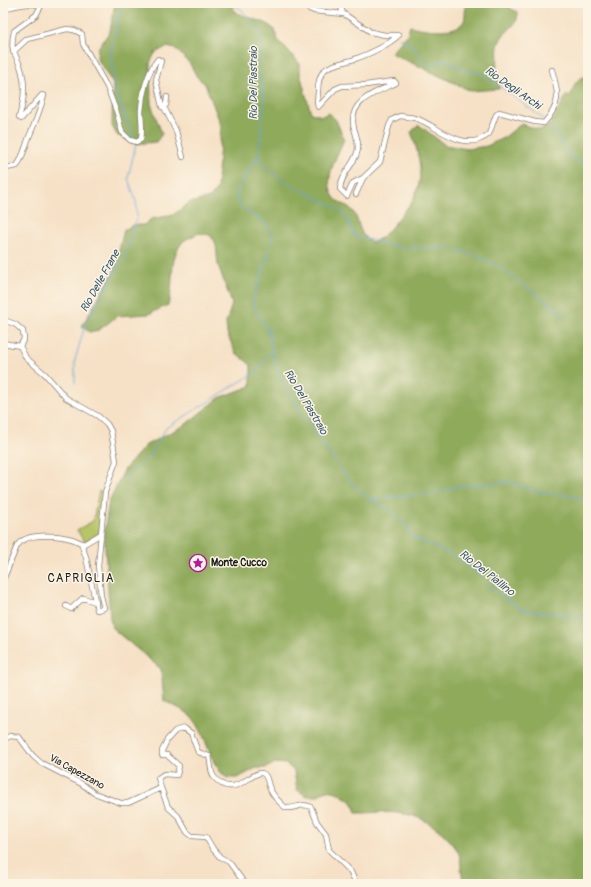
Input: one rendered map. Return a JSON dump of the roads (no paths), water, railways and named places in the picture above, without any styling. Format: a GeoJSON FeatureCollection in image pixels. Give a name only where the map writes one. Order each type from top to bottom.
{"type":"FeatureCollection","features":[{"type":"Feature","properties":{"kind":"street"},"geometry":{"type":"LineString","coordinates":[[297,3],[314,11],[350,16],[371,32],[385,35],[399,35],[356,59],[330,66],[323,71],[317,83],[318,107],[335,90],[342,86],[366,85],[389,80],[394,80],[396,83],[367,96],[359,104],[352,118],[358,148],[357,154],[342,177],[340,189],[343,194],[347,196],[353,183],[363,178],[380,162],[389,126],[392,120],[400,116],[417,119],[464,142],[477,140],[489,134],[496,115],[499,112],[544,123],[556,108],[558,98],[558,89],[552,70]]}},
{"type":"Feature","properties":{"kind":"street"},"geometry":{"type":"LineString","coordinates":[[340,3],[343,14]]}},
{"type":"Feature","properties":{"kind":"street"},"geometry":{"type":"LineString","coordinates":[[3,12],[18,5],[37,4],[41,6],[36,15],[14,31],[11,44],[13,52],[22,70],[25,91],[19,117],[21,120],[42,95],[44,96],[38,118],[29,137],[25,153],[17,166],[10,169],[6,168]]}},
{"type":"Feature","properties":{"kind":"street"},"geometry":{"type":"LineString","coordinates":[[13,52],[27,39],[67,29],[74,30],[82,34],[83,44],[107,87],[117,113],[122,132],[130,140],[138,142],[141,139],[143,130],[141,111],[148,75],[155,62],[160,59],[156,80],[159,102],[162,107],[164,107],[176,131],[184,157]]}},
{"type":"Feature","properties":{"kind":"street"},"geometry":{"type":"LineString","coordinates":[[164,107],[166,105],[167,97]]}},
{"type":"Feature","properties":{"kind":"street"},"geometry":{"type":"LineString","coordinates":[[356,194],[363,178]]}},
{"type":"Feature","properties":{"kind":"street"},"geometry":{"type":"LineString","coordinates":[[3,320],[18,325],[23,331],[24,337],[20,346]]}},
{"type":"Feature","properties":{"kind":"street"},"geometry":{"type":"LineString","coordinates":[[3,343],[15,347],[20,346]]}},
{"type":"Feature","properties":{"kind":"street"},"geometry":{"type":"LineString","coordinates":[[20,346],[26,358],[45,374],[66,398],[98,416],[108,424],[111,432],[116,461],[105,492],[98,566],[101,596],[104,608],[97,610],[86,557],[81,543]]}},
{"type":"Feature","properties":{"kind":"street"},"geometry":{"type":"LineString","coordinates":[[3,504],[5,512],[3,520]]}},
{"type":"Feature","properties":{"kind":"street"},"geometry":{"type":"LineString","coordinates":[[3,580],[8,564],[19,542],[30,536],[68,538],[84,544],[101,534]]}},
{"type":"Feature","properties":{"kind":"street"},"geometry":{"type":"LineString","coordinates":[[66,606],[71,609],[83,598],[96,602]]}},
{"type":"Feature","properties":{"kind":"street"},"geometry":{"type":"LineString","coordinates":[[245,884],[229,862],[220,857],[213,849],[206,837],[192,836],[187,832],[178,816],[168,807],[158,778],[164,774],[177,775],[179,766],[167,754],[162,755],[162,751],[175,731],[184,728],[191,733],[198,752],[209,756],[212,772],[219,781],[233,786],[240,784],[259,773],[263,773],[266,776],[270,790],[286,808],[303,804],[311,807],[317,822],[326,834],[329,850],[351,872],[356,884]]}},
{"type":"Feature","properties":{"kind":"street","name":"Via Capezzano"},"geometry":{"type":"LineString","coordinates":[[3,740],[10,736],[19,737],[33,756],[41,763],[108,799],[128,803],[162,788]]}},
{"type":"Feature","properties":{"kind":"waterway"},"geometry":{"type":"LineString","coordinates":[[6,7],[8,3]]}},
{"type":"Feature","properties":{"kind":"waterway","name":"Rio Delle Frane"},"geometry":{"type":"LineString","coordinates":[[121,3],[111,53],[114,87],[134,140]]}},
{"type":"Feature","properties":{"kind":"waterway","name":"Rio Del Piastraio"},"geometry":{"type":"LineString","coordinates":[[230,3],[241,9],[261,33],[260,77],[264,100],[259,154],[237,190],[237,200],[242,208],[266,223],[272,234],[272,244],[253,300],[255,310],[268,329],[277,372],[310,427],[353,485],[370,499],[392,511],[407,526],[412,537],[452,555],[480,575],[488,586],[523,610],[588,618]]}},
{"type":"Feature","properties":{"kind":"waterway","name":"Rio Degli Archi"},"geometry":{"type":"LineString","coordinates":[[338,3],[340,10]]}},
{"type":"Feature","properties":{"kind":"waterway","name":"Rio Degli Archi"},"geometry":{"type":"LineString","coordinates":[[399,38],[409,43],[427,65],[446,60],[466,71],[481,73],[544,119]]}},
{"type":"Feature","properties":{"kind":"waterway","name":"Rio Degli Archi"},"geometry":{"type":"LineString","coordinates":[[548,122],[570,156],[588,167]]}},
{"type":"Feature","properties":{"kind":"waterway","name":"Rio Delle Frane"},"geometry":{"type":"LineString","coordinates":[[75,383],[75,360],[86,322],[124,257],[137,217],[136,201],[128,178],[136,144]]}},
{"type":"Feature","properties":{"kind":"waterway"},"geometry":{"type":"LineString","coordinates":[[259,155],[261,164],[281,179],[338,209],[345,215],[355,236],[402,248],[446,248],[474,254],[495,264],[565,315]]}},
{"type":"Feature","properties":{"kind":"waterway"},"geometry":{"type":"LineString","coordinates":[[124,480],[150,455],[166,428],[256,372],[272,350]]}},
{"type":"Feature","properties":{"kind":"waterway"},"geometry":{"type":"LineString","coordinates":[[371,499],[434,493],[460,486],[511,482],[533,491],[564,495],[588,501]]}},
{"type":"Feature","properties":{"kind":"place","name":"Monte Cucco"},"geometry":{"type":"Point","coordinates":[198,563]}},
{"type":"Feature","properties":{"kind":"district","name":"CAPRIGLIA"},"geometry":{"type":"Point","coordinates":[81,578]}},
{"type":"Feature","properties":{"kind":"water label","name":"Rio Del Piallino"},"geometry":{"type":"Point","coordinates":[487,573]}}]}
